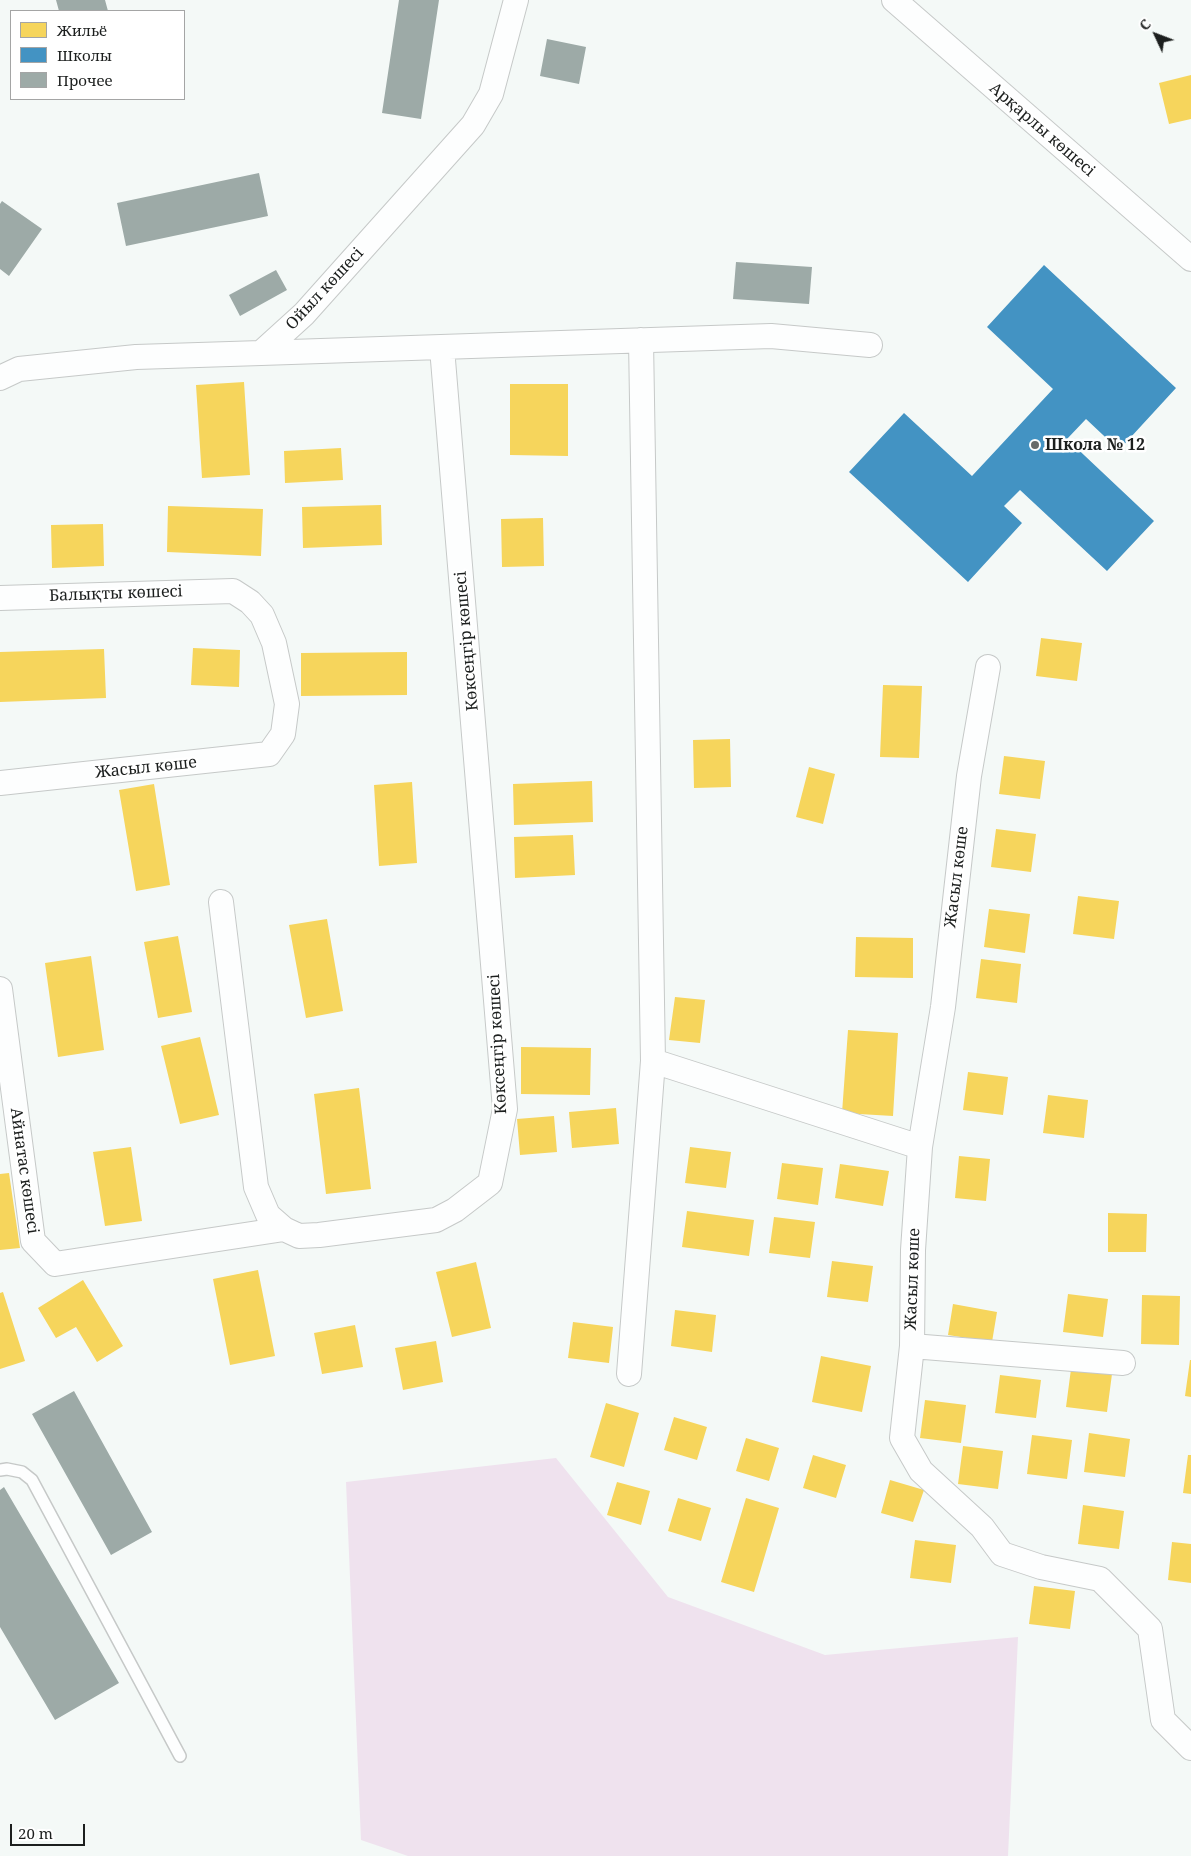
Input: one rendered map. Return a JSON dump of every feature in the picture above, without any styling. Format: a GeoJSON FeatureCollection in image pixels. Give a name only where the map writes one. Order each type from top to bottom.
{"type":"FeatureCollection","features":[{"type":"Feature","properties":{"kind":"street","name":"Ойыл көшесі"},"geometry":{"type":"LineString","coordinates":[[262,353],[304,314],[473,124],[491,94],[516,0]]}},
{"type":"Feature","properties":{"kind":"street","name":"Арқарлы көшесі"},"geometry":{"type":"LineString","coordinates":[[894,0],[1191,259]]}},
{"type":"Feature","properties":{"kind":"street"},"geometry":{"type":"LineString","coordinates":[[0,378],[19,369],[136,357],[771,336],[870,345]]}},
{"type":"Feature","properties":{"kind":"street"},"geometry":{"type":"LineString","coordinates":[[629,1374],[653,1061],[641,340]]}},
{"type":"Feature","properties":{"kind":"street","name":"Көксеңгір көшесі"},"geometry":{"type":"LineString","coordinates":[[221,902],[256,1187],[268,1215],[284,1229],[299,1236],[436,1220],[455,1210],[490,1183],[505,1109],[442,348]]}},
{"type":"Feature","properties":{"kind":"street","name":"Балықты көшесі"},"geometry":{"type":"LineString","coordinates":[[0,598],[233,591],[250,602],[262,615],[274,644],[287,704],[282,734]]}},
{"type":"Feature","properties":{"kind":"street","name":"Жасыл көше"},"geometry":{"type":"LineString","coordinates":[[988,667],[969,776],[943,1007],[920,1147],[913,1250],[912,1346],[902,1438],[921,1471],[982,1527],[1002,1554],[1041,1567],[1100,1579],[1150,1630],[1162,1720],[1191,1748]]}},
{"type":"Feature","properties":{"kind":"street","name":"Жасыл көше"},"geometry":{"type":"LineString","coordinates":[[0,783],[269,754],[282,734]]}},
{"type":"Feature","properties":{"kind":"street","name":"Айнатас көшесі"},"geometry":{"type":"LineString","coordinates":[[0,989],[33,1241],[55,1264],[284,1229]]}},
{"type":"Feature","properties":{"kind":"street"},"geometry":{"type":"LineString","coordinates":[[653,1061],[920,1147]]}},
{"type":"Feature","properties":{"kind":"street"},"geometry":{"type":"LineString","coordinates":[[912,1346],[1123,1363]]}},
{"type":"Feature","properties":{"kind":"lane"},"geometry":{"type":"LineString","coordinates":[[0,1470],[7,1469],[22,1472],[32,1480],[180,1756]]}},
{"type":"Feature","properties":{"kind":"shaded area"},"geometry":{"type":"Polygon","coordinates":[[[556,1458],[668,1597],[825,1655],[1018,1637],[1008,1856],[408,1856],[361,1840],[346,1482],[556,1458]]]}},
{"type":"Feature","properties":{"kind":"building: Жильё"},"geometry":{"type":"Polygon","coordinates":[[[1191,75],[1191,119],[1169,124],[1159,83],[1191,75]]]}},
{"type":"Feature","properties":{"kind":"building: Жильё"},"geometry":{"type":"Polygon","coordinates":[[[244,382],[250,475],[202,478],[196,385],[244,382]]]}},
{"type":"Feature","properties":{"kind":"building: Жильё"},"geometry":{"type":"Polygon","coordinates":[[[510,384],[568,384],[568,456],[510,455],[510,384]]]}},
{"type":"Feature","properties":{"kind":"building: Жильё"},"geometry":{"type":"Polygon","coordinates":[[[341,448],[343,480],[285,483],[284,451],[341,448]]]}},
{"type":"Feature","properties":{"kind":"building: Жильё"},"geometry":{"type":"Polygon","coordinates":[[[381,505],[382,545],[303,548],[302,507],[381,505]]]}},
{"type":"Feature","properties":{"kind":"building: Жильё"},"geometry":{"type":"Polygon","coordinates":[[[168,506],[263,509],[261,556],[167,552],[168,506]]]}},
{"type":"Feature","properties":{"kind":"building: Жильё"},"geometry":{"type":"Polygon","coordinates":[[[543,518],[544,566],[502,567],[501,519],[543,518]]]}},
{"type":"Feature","properties":{"kind":"building: Жильё"},"geometry":{"type":"Polygon","coordinates":[[[103,524],[104,566],[52,568],[51,525],[103,524]]]}},
{"type":"Feature","properties":{"kind":"building: Жильё"},"geometry":{"type":"Polygon","coordinates":[[[1041,638],[1082,643],[1077,681],[1036,676],[1041,638]]]}},
{"type":"Feature","properties":{"kind":"building: Жильё"},"geometry":{"type":"Polygon","coordinates":[[[193,648],[240,650],[239,687],[191,685],[193,648]]]}},
{"type":"Feature","properties":{"kind":"building: Жильё"},"geometry":{"type":"Polygon","coordinates":[[[104,649],[106,698],[0,702],[0,652],[104,649]]]}},
{"type":"Feature","properties":{"kind":"building: Жильё"},"geometry":{"type":"Polygon","coordinates":[[[407,652],[407,695],[301,696],[301,653],[407,652]]]}},
{"type":"Feature","properties":{"kind":"building: Жильё"},"geometry":{"type":"Polygon","coordinates":[[[883,685],[922,686],[919,758],[880,757],[883,685]]]}},
{"type":"Feature","properties":{"kind":"building: Жильё"},"geometry":{"type":"Polygon","coordinates":[[[730,739],[731,787],[694,788],[693,740],[730,739]]]}},
{"type":"Feature","properties":{"kind":"building: Жильё"},"geometry":{"type":"Polygon","coordinates":[[[1004,756],[1045,761],[1040,799],[999,794],[1004,756]]]}},
{"type":"Feature","properties":{"kind":"building: Жильё"},"geometry":{"type":"Polygon","coordinates":[[[809,767],[835,774],[823,824],[796,817],[809,767]]]}},
{"type":"Feature","properties":{"kind":"building: Жильё"},"geometry":{"type":"Polygon","coordinates":[[[592,781],[593,822],[514,825],[513,784],[592,781]]]}},
{"type":"Feature","properties":{"kind":"building: Жильё"},"geometry":{"type":"Polygon","coordinates":[[[412,782],[417,863],[379,866],[374,785],[412,782]]]}},
{"type":"Feature","properties":{"kind":"building: Жильё"},"geometry":{"type":"Polygon","coordinates":[[[154,784],[170,885],[136,891],[119,790],[154,784]]]}},
{"type":"Feature","properties":{"kind":"building: Жильё"},"geometry":{"type":"Polygon","coordinates":[[[996,829],[1036,834],[1031,872],[991,867],[996,829]]]}},
{"type":"Feature","properties":{"kind":"building: Жильё"},"geometry":{"type":"Polygon","coordinates":[[[573,835],[575,875],[515,878],[514,837],[573,835]]]}},
{"type":"Feature","properties":{"kind":"building: Жильё"},"geometry":{"type":"Polygon","coordinates":[[[1078,896],[1119,901],[1114,939],[1073,934],[1078,896]]]}},
{"type":"Feature","properties":{"kind":"building: Жильё"},"geometry":{"type":"Polygon","coordinates":[[[989,909],[1030,914],[1025,953],[984,947],[989,909]]]}},
{"type":"Feature","properties":{"kind":"building: Жильё"},"geometry":{"type":"Polygon","coordinates":[[[327,919],[343,1011],[306,1018],[289,925],[327,919]]]}},
{"type":"Feature","properties":{"kind":"building: Жильё"},"geometry":{"type":"Polygon","coordinates":[[[178,936],[192,1012],[158,1018],[144,942],[178,936]]]}},
{"type":"Feature","properties":{"kind":"building: Жильё"},"geometry":{"type":"Polygon","coordinates":[[[856,937],[913,938],[913,978],[855,977],[856,937]]]}},
{"type":"Feature","properties":{"kind":"building: Жильё"},"geometry":{"type":"Polygon","coordinates":[[[91,956],[104,1050],[58,1057],[45,963],[91,956]]]}},
{"type":"Feature","properties":{"kind":"building: Жильё"},"geometry":{"type":"Polygon","coordinates":[[[981,959],[1021,964],[1017,1003],[976,998],[981,959]]]}},
{"type":"Feature","properties":{"kind":"building: Жильё"},"geometry":{"type":"Polygon","coordinates":[[[675,997],[705,1000],[700,1043],[669,1040],[675,997]]]}},
{"type":"Feature","properties":{"kind":"building: Жильё"},"geometry":{"type":"Polygon","coordinates":[[[848,1030],[898,1033],[893,1116],[842,1113],[848,1030]]]}},
{"type":"Feature","properties":{"kind":"building: Жильё"},"geometry":{"type":"Polygon","coordinates":[[[200,1037],[219,1115],[180,1124],[161,1046],[200,1037]]]}},
{"type":"Feature","properties":{"kind":"building: Жильё"},"geometry":{"type":"Polygon","coordinates":[[[521,1047],[591,1048],[590,1095],[521,1094],[521,1047]]]}},
{"type":"Feature","properties":{"kind":"building: Жильё"},"geometry":{"type":"Polygon","coordinates":[[[968,1072],[1008,1077],[1003,1115],[963,1110],[968,1072]]]}},
{"type":"Feature","properties":{"kind":"building: Жильё"},"geometry":{"type":"Polygon","coordinates":[[[359,1088],[371,1189],[326,1194],[314,1094],[359,1088]]]}},
{"type":"Feature","properties":{"kind":"building: Жильё"},"geometry":{"type":"Polygon","coordinates":[[[1048,1095],[1088,1100],[1084,1138],[1043,1133],[1048,1095]]]}},
{"type":"Feature","properties":{"kind":"building: Жильё"},"geometry":{"type":"Polygon","coordinates":[[[616,1108],[619,1144],[572,1148],[569,1112],[616,1108]]]}},
{"type":"Feature","properties":{"kind":"building: Жильё"},"geometry":{"type":"Polygon","coordinates":[[[554,1116],[557,1152],[520,1155],[517,1119],[554,1116]]]}},
{"type":"Feature","properties":{"kind":"building: Жильё"},"geometry":{"type":"Polygon","coordinates":[[[131,1147],[142,1221],[105,1226],[93,1152],[131,1147]]]}},
{"type":"Feature","properties":{"kind":"building: Жильё"},"geometry":{"type":"Polygon","coordinates":[[[690,1147],[731,1152],[726,1188],[685,1183],[690,1147]]]}},
{"type":"Feature","properties":{"kind":"building: Жильё"},"geometry":{"type":"Polygon","coordinates":[[[959,1156],[990,1159],[986,1201],[955,1198],[959,1156]]]}},
{"type":"Feature","properties":{"kind":"building: Жильё"},"geometry":{"type":"Polygon","coordinates":[[[782,1163],[823,1168],[818,1205],[777,1199],[782,1163]]]}},
{"type":"Feature","properties":{"kind":"building: Жильё"},"geometry":{"type":"Polygon","coordinates":[[[840,1164],[889,1171],[883,1206],[835,1198],[840,1164]]]}},
{"type":"Feature","properties":{"kind":"building: Жильё"},"geometry":{"type":"Polygon","coordinates":[[[9,1173],[20,1248],[0,1250],[0,1174],[9,1173]]]}},
{"type":"Feature","properties":{"kind":"building: Жильё"},"geometry":{"type":"Polygon","coordinates":[[[687,1211],[754,1220],[749,1256],[682,1247],[687,1211]]]}},
{"type":"Feature","properties":{"kind":"building: Жильё"},"geometry":{"type":"Polygon","coordinates":[[[1108,1213],[1147,1214],[1146,1252],[1108,1252],[1108,1213]]]}},
{"type":"Feature","properties":{"kind":"building: Жильё"},"geometry":{"type":"Polygon","coordinates":[[[774,1217],[815,1222],[810,1258],[769,1253],[774,1217]]]}},
{"type":"Feature","properties":{"kind":"building: Жильё"},"geometry":{"type":"Polygon","coordinates":[[[832,1261],[873,1266],[868,1302],[827,1297],[832,1261]]]}},
{"type":"Feature","properties":{"kind":"building: Жильё"},"geometry":{"type":"Polygon","coordinates":[[[476,1262],[491,1328],[452,1337],[436,1272],[476,1262]]]}},
{"type":"Feature","properties":{"kind":"building: Жильё"},"geometry":{"type":"Polygon","coordinates":[[[258,1270],[275,1356],[230,1365],[213,1279],[258,1270]]]}},
{"type":"Feature","properties":{"kind":"building: Жильё"},"geometry":{"type":"Polygon","coordinates":[[[83,1280],[123,1346],[97,1362],[76,1327],[56,1338],[38,1308],[83,1280]]]}},
{"type":"Feature","properties":{"kind":"building: Жильё"},"geometry":{"type":"Polygon","coordinates":[[[3,1292],[25,1361],[0,1369],[0,1293],[3,1292]]]}},
{"type":"Feature","properties":{"kind":"building: Жильё"},"geometry":{"type":"Polygon","coordinates":[[[1068,1294],[1108,1299],[1103,1337],[1063,1332],[1068,1294]]]}},
{"type":"Feature","properties":{"kind":"building: Жильё"},"geometry":{"type":"Polygon","coordinates":[[[1142,1295],[1180,1296],[1179,1345],[1141,1344],[1142,1295]]]}},
{"type":"Feature","properties":{"kind":"building: Жильё"},"geometry":{"type":"Polygon","coordinates":[[[953,1304],[997,1312],[992,1342],[948,1335],[953,1304]]]}},
{"type":"Feature","properties":{"kind":"building: Жильё"},"geometry":{"type":"Polygon","coordinates":[[[675,1310],[716,1315],[712,1352],[671,1346],[675,1310]]]}},
{"type":"Feature","properties":{"kind":"building: Жильё"},"geometry":{"type":"Polygon","coordinates":[[[573,1322],[613,1327],[609,1363],[568,1358],[573,1322]]]}},
{"type":"Feature","properties":{"kind":"building: Жильё"},"geometry":{"type":"Polygon","coordinates":[[[355,1325],[363,1367],[322,1374],[314,1333],[355,1325]]]}},
{"type":"Feature","properties":{"kind":"building: Жильё"},"geometry":{"type":"Polygon","coordinates":[[[436,1341],[443,1382],[403,1390],[395,1348],[436,1341]]]}},
{"type":"Feature","properties":{"kind":"building: Жильё"},"geometry":{"type":"Polygon","coordinates":[[[821,1356],[871,1366],[862,1412],[812,1402],[821,1356]]]}},
{"type":"Feature","properties":{"kind":"building: Жильё"},"geometry":{"type":"Polygon","coordinates":[[[1191,1360],[1191,1397],[1185,1396],[1191,1360]]]}},
{"type":"Feature","properties":{"kind":"building: Жильё"},"geometry":{"type":"Polygon","coordinates":[[[1071,1369],[1112,1374],[1107,1412],[1066,1407],[1071,1369]]]}},
{"type":"Feature","properties":{"kind":"building: Жильё"},"geometry":{"type":"Polygon","coordinates":[[[1000,1375],[1041,1380],[1036,1418],[995,1413],[1000,1375]]]}},
{"type":"Feature","properties":{"kind":"building: Жильё"},"geometry":{"type":"Polygon","coordinates":[[[925,1400],[966,1405],[961,1443],[920,1438],[925,1400]]]}},
{"type":"Feature","properties":{"kind":"building: Жильё"},"geometry":{"type":"Polygon","coordinates":[[[606,1403],[639,1413],[624,1467],[590,1457],[606,1403]]]}},
{"type":"Feature","properties":{"kind":"building: Жильё"},"geometry":{"type":"Polygon","coordinates":[[[674,1417],[707,1427],[697,1460],[664,1450],[674,1417]]]}},
{"type":"Feature","properties":{"kind":"building: Жильё"},"geometry":{"type":"Polygon","coordinates":[[[1089,1433],[1130,1439],[1125,1477],[1084,1472],[1089,1433]]]}},
{"type":"Feature","properties":{"kind":"building: Жильё"},"geometry":{"type":"Polygon","coordinates":[[[1032,1435],[1072,1440],[1067,1479],[1027,1474],[1032,1435]]]}},
{"type":"Feature","properties":{"kind":"building: Жильё"},"geometry":{"type":"Polygon","coordinates":[[[746,1438],[779,1448],[769,1481],[736,1471],[746,1438]]]}},
{"type":"Feature","properties":{"kind":"building: Жильё"},"geometry":{"type":"Polygon","coordinates":[[[963,1446],[1003,1451],[998,1489],[958,1484],[963,1446]]]}},
{"type":"Feature","properties":{"kind":"building: Жильё"},"geometry":{"type":"Polygon","coordinates":[[[813,1455],[846,1465],[836,1498],[803,1488],[813,1455]]]}},
{"type":"Feature","properties":{"kind":"building: Жильё"},"geometry":{"type":"Polygon","coordinates":[[[1188,1455],[1191,1455],[1191,1494],[1183,1493],[1188,1455]]]}},
{"type":"Feature","properties":{"kind":"building: Жильё"},"geometry":{"type":"Polygon","coordinates":[[[890,1480],[924,1490],[913,1522],[881,1513],[890,1480]]]}},
{"type":"Feature","properties":{"kind":"building: Жильё"},"geometry":{"type":"Polygon","coordinates":[[[617,1482],[650,1491],[641,1525],[607,1515],[617,1482]]]}},
{"type":"Feature","properties":{"kind":"building: Жильё"},"geometry":{"type":"Polygon","coordinates":[[[678,1498],[711,1508],[701,1541],[668,1531],[678,1498]]]}},
{"type":"Feature","properties":{"kind":"building: Жильё"},"geometry":{"type":"Polygon","coordinates":[[[746,1498],[779,1508],[754,1592],[721,1582],[746,1498]]]}},
{"type":"Feature","properties":{"kind":"building: Жильё"},"geometry":{"type":"Polygon","coordinates":[[[1083,1505],[1124,1511],[1119,1549],[1078,1544],[1083,1505]]]}},
{"type":"Feature","properties":{"kind":"building: Жильё"},"geometry":{"type":"Polygon","coordinates":[[[915,1540],[956,1545],[951,1583],[910,1578],[915,1540]]]}},
{"type":"Feature","properties":{"kind":"building: Жильё"},"geometry":{"type":"Polygon","coordinates":[[[1172,1542],[1191,1544],[1191,1583],[1168,1580],[1172,1542]]]}},
{"type":"Feature","properties":{"kind":"building: Жильё"},"geometry":{"type":"Polygon","coordinates":[[[1034,1586],[1075,1591],[1070,1629],[1029,1624],[1034,1586]]]}},
{"type":"Feature","properties":{"kind":"building: Школы"},"geometry":{"type":"Polygon","coordinates":[[[1044,265],[1176,388],[1119,450],[1086,419],[1067,439],[1154,521],[1107,571],[1020,490],[1004,506],[1022,523],[968,582],[849,472],[904,413],[972,476],[1053,389],[987,327],[1044,265]]]}},
{"type":"Feature","properties":{"kind":"building: Прочее"},"geometry":{"type":"Polygon","coordinates":[[[56,0],[105,0],[108,10],[59,10],[56,0]]]}},
{"type":"Feature","properties":{"kind":"building: Прочее"},"geometry":{"type":"Polygon","coordinates":[[[399,0],[439,0],[421,119],[382,113],[399,0]]]}},
{"type":"Feature","properties":{"kind":"building: Прочее"},"geometry":{"type":"Polygon","coordinates":[[[547,39],[586,47],[579,84],[540,76],[547,39]]]}},
{"type":"Feature","properties":{"kind":"building: Прочее"},"geometry":{"type":"Polygon","coordinates":[[[259,173],[268,216],[126,246],[117,203],[259,173]]]}},
{"type":"Feature","properties":{"kind":"building: Прочее"},"geometry":{"type":"Polygon","coordinates":[[[2,201],[42,229],[9,276],[0,269],[0,204],[2,201]]]}},
{"type":"Feature","properties":{"kind":"building: Прочее"},"geometry":{"type":"Polygon","coordinates":[[[736,262],[812,267],[809,304],[733,299],[736,262]]]}},
{"type":"Feature","properties":{"kind":"building: Прочее"},"geometry":{"type":"Polygon","coordinates":[[[276,270],[287,290],[240,316],[229,295],[276,270]]]}},
{"type":"Feature","properties":{"kind":"building: Прочее"},"geometry":{"type":"Polygon","coordinates":[[[74,1391],[152,1532],[111,1555],[32,1414],[74,1391]]]}},
{"type":"Feature","properties":{"kind":"building: Прочее"},"geometry":{"type":"Polygon","coordinates":[[[4,1487],[119,1683],[55,1720],[0,1627],[0,1490],[4,1487]]]}},
{"type":"Feature","properties":{"kind":"place","name":"Школа № 12"},"geometry":{"type":"Point","coordinates":[1035,445]}}]}
